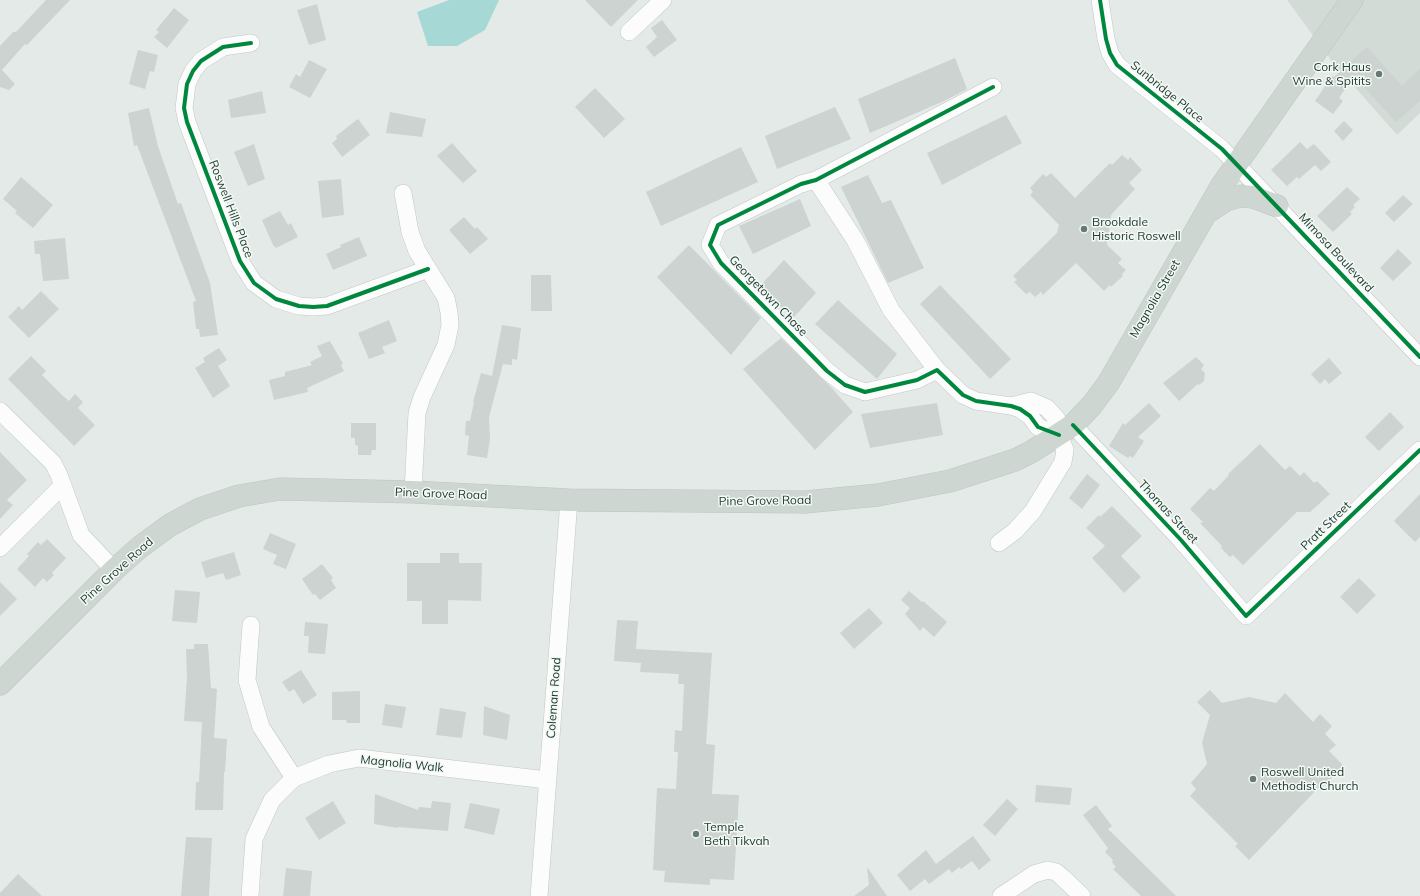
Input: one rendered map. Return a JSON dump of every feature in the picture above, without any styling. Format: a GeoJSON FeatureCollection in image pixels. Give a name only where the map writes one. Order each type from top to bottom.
{"type":"FeatureCollection","features":[{"type":"Feature","properties":{"kind":"main road","name":"Magnolia Street"},"geometry":{"type":"LineString","coordinates":[[950,481],[1015,460],[1066,430],[1092,405],[1109,382],[1204,215],[1237,163],[1352,0]]}},
{"type":"Feature","properties":{"kind":"main road"},"geometry":{"type":"LineString","coordinates":[[1204,215],[1226,200],[1242,196],[1253,197],[1277,206]]}},
{"type":"Feature","properties":{"kind":"main road","name":"Pine Grove Road"},"geometry":{"type":"LineString","coordinates":[[0,684],[114,570],[140,547],[170,525],[200,509],[239,496],[280,489],[413,492],[569,500],[804,502],[878,495],[950,481]]}},
{"type":"Feature","properties":{"kind":"street"},"geometry":{"type":"LineString","coordinates":[[629,32],[663,0]]}},
{"type":"Feature","properties":{"kind":"street","name":"Sunbridge Place"},"geometry":{"type":"LineString","coordinates":[[1100,0],[1106,39],[1110,53],[1117,64],[1222,148],[1237,163]]}},
{"type":"Feature","properties":{"kind":"street","name":"Roswell Hills Place"},"geometry":{"type":"LineString","coordinates":[[250,43],[223,47],[201,61],[193,71],[187,84],[184,108],[187,122],[240,262],[254,283],[276,299],[299,306],[327,306],[428,269]]}},
{"type":"Feature","properties":{"kind":"street","name":"Georgetown Chase"},"geometry":{"type":"LineString","coordinates":[[937,370],[917,380],[865,392],[845,385],[827,371],[721,263],[710,245],[718,226],[801,184],[816,180],[993,87]]}},
{"type":"Feature","properties":{"kind":"street","name":"Mimosa Boulevard"},"geometry":{"type":"LineString","coordinates":[[1237,163],[1420,357]]}},
{"type":"Feature","properties":{"kind":"street"},"geometry":{"type":"LineString","coordinates":[[816,180],[855,240],[890,310],[937,370],[963,395],[983,403],[1011,406],[1020,409],[1030,416],[1038,427],[1066,430],[1063,462],[1033,512],[1015,531],[999,543]]}},
{"type":"Feature","properties":{"kind":"street"},"geometry":{"type":"LineString","coordinates":[[403,193],[410,232],[428,269],[446,298],[450,312],[450,325],[446,345],[422,397],[417,413],[413,492]]}},
{"type":"Feature","properties":{"kind":"street"},"geometry":{"type":"LineString","coordinates":[[0,411],[53,463],[81,535],[114,570]]}},
{"type":"Feature","properties":{"kind":"street","name":"Thomas Street"},"geometry":{"type":"LineString","coordinates":[[1066,430],[1181,540],[1246,616]]}},
{"type":"Feature","properties":{"kind":"street","name":"Pratt Street"},"geometry":{"type":"LineString","coordinates":[[1246,616],[1420,450]]}},
{"type":"Feature","properties":{"kind":"street"},"geometry":{"type":"LineString","coordinates":[[0,548],[62,486]]}},
{"type":"Feature","properties":{"kind":"street","name":"Coleman Road"},"geometry":{"type":"LineString","coordinates":[[539,896],[569,500]]}},
{"type":"Feature","properties":{"kind":"street"},"geometry":{"type":"LineString","coordinates":[[251,625],[247,680],[261,728],[294,778]]}},
{"type":"Feature","properties":{"kind":"street","name":"Magnolia Walk"},"geometry":{"type":"LineString","coordinates":[[250,896],[254,839],[272,800],[294,778],[329,764],[359,758],[547,780]]}},
{"type":"Feature","properties":{"kind":"street"},"geometry":{"type":"LineString","coordinates":[[1001,896],[1034,874],[1048,870],[1056,872],[1082,896]]}},
{"type":"Feature","properties":{"kind":"shaded area"},"geometry":{"type":"Polygon","coordinates":[[[1287,0],[1420,0],[1420,113],[1397,135],[1331,60],[1287,0]]]}},
{"type":"Feature","properties":{"kind":"water"},"geometry":{"type":"Polygon","coordinates":[[[449,0],[499,0],[485,30],[457,46],[428,46],[417,12],[449,0]]]}},
{"type":"Feature","properties":{"kind":"building"},"geometry":{"type":"Polygon","coordinates":[[[46,0],[70,0],[27,45],[25,44],[2,70],[15,84],[9,90],[0,87],[0,46],[13,32],[16,32],[46,0]]]}},
{"type":"Feature","properties":{"kind":"building"},"geometry":{"type":"Polygon","coordinates":[[[585,0],[638,0],[611,27],[585,0]]]}},
{"type":"Feature","properties":{"kind":"building"},"geometry":{"type":"Polygon","coordinates":[[[317,4],[326,40],[309,45],[297,10],[317,4]]]}},
{"type":"Feature","properties":{"kind":"building"},"geometry":{"type":"Polygon","coordinates":[[[174,8],[189,20],[167,48],[154,37],[159,32],[156,30],[174,8]]]}},
{"type":"Feature","properties":{"kind":"building"},"geometry":{"type":"Polygon","coordinates":[[[662,20],[677,40],[654,57],[646,47],[657,37],[651,28],[662,20]]]}},
{"type":"Feature","properties":{"kind":"building"},"geometry":{"type":"Polygon","coordinates":[[[1367,47],[1402,86],[1420,69],[1420,101],[1396,122],[1354,76],[1339,98],[1343,101],[1333,114],[1315,101],[1332,76],[1334,77],[1367,47]]]}},
{"type":"Feature","properties":{"kind":"building"},"geometry":{"type":"Polygon","coordinates":[[[138,50],[158,55],[154,72],[150,71],[145,89],[129,84],[138,50]]]}},
{"type":"Feature","properties":{"kind":"building"},"geometry":{"type":"Polygon","coordinates":[[[955,58],[967,89],[944,101],[870,133],[858,99],[955,58]]]}},
{"type":"Feature","properties":{"kind":"building"},"geometry":{"type":"Polygon","coordinates":[[[309,60],[327,69],[310,98],[289,87],[296,74],[300,77],[309,60]]]}},
{"type":"Feature","properties":{"kind":"building"},"geometry":{"type":"Polygon","coordinates":[[[595,88],[625,119],[604,138],[575,107],[595,88]]]}},
{"type":"Feature","properties":{"kind":"building"},"geometry":{"type":"Polygon","coordinates":[[[262,91],[266,113],[231,118],[228,100],[262,91]]]}},
{"type":"Feature","properties":{"kind":"building"},"geometry":{"type":"Polygon","coordinates":[[[835,107],[851,139],[777,169],[765,136],[835,107]]]}},
{"type":"Feature","properties":{"kind":"building"},"geometry":{"type":"Polygon","coordinates":[[[149,108],[158,146],[178,204],[181,203],[210,283],[218,335],[200,337],[199,329],[196,329],[193,302],[196,301],[137,145],[134,146],[128,113],[149,108]]]}},
{"type":"Feature","properties":{"kind":"building"},"geometry":{"type":"Polygon","coordinates":[[[390,112],[426,119],[422,137],[386,133],[390,112]]]}},
{"type":"Feature","properties":{"kind":"building"},"geometry":{"type":"Polygon","coordinates":[[[1006,115],[1022,143],[942,185],[927,153],[1006,115]]]}},
{"type":"Feature","properties":{"kind":"building"},"geometry":{"type":"Polygon","coordinates":[[[358,119],[370,135],[342,157],[332,143],[337,139],[336,136],[358,119]]]}},
{"type":"Feature","properties":{"kind":"building"},"geometry":{"type":"Polygon","coordinates":[[[1344,121],[1353,130],[1343,141],[1334,131],[1344,121]]]}},
{"type":"Feature","properties":{"kind":"building"},"geometry":{"type":"Polygon","coordinates":[[[1300,142],[1307,149],[1314,144],[1331,162],[1321,171],[1315,165],[1299,179],[1297,177],[1287,186],[1271,170],[1300,142]]]}},
{"type":"Feature","properties":{"kind":"building"},"geometry":{"type":"Polygon","coordinates":[[[452,143],[477,171],[463,183],[437,156],[452,143]]]}},
{"type":"Feature","properties":{"kind":"building"},"geometry":{"type":"Polygon","coordinates":[[[254,144],[265,179],[248,186],[234,152],[254,144]]]}},
{"type":"Feature","properties":{"kind":"building"},"geometry":{"type":"Polygon","coordinates":[[[741,147],[758,182],[661,226],[646,192],[741,147]]]}},
{"type":"Feature","properties":{"kind":"building","name":"Brookdale Historic Roswell"},"geometry":{"type":"Polygon","coordinates":[[[1122,155],[1128,160],[1130,157],[1142,170],[1129,183],[1135,189],[1111,215],[1107,245],[1122,259],[1118,263],[1126,270],[1122,274],[1123,276],[1104,291],[1076,263],[1043,295],[1041,292],[1035,297],[1030,292],[1026,294],[1014,282],[1017,280],[1013,276],[1057,233],[1059,225],[1030,195],[1033,192],[1030,188],[1043,174],[1046,177],[1051,173],[1075,198],[1110,163],[1112,165],[1122,155]]]}},
{"type":"Feature","properties":{"kind":"building"},"geometry":{"type":"Polygon","coordinates":[[[868,175],[882,203],[891,200],[924,268],[888,283],[841,187],[868,175]]]}},
{"type":"Feature","properties":{"kind":"building"},"geometry":{"type":"Polygon","coordinates":[[[21,177],[53,205],[33,228],[15,213],[17,211],[3,199],[21,177]]]}},
{"type":"Feature","properties":{"kind":"building"},"geometry":{"type":"Polygon","coordinates":[[[341,179],[344,215],[322,218],[318,181],[341,179]]]}},
{"type":"Feature","properties":{"kind":"building"},"geometry":{"type":"Polygon","coordinates":[[[1347,187],[1360,199],[1353,205],[1355,207],[1350,212],[1352,214],[1333,232],[1317,216],[1347,187]]]}},
{"type":"Feature","properties":{"kind":"building"},"geometry":{"type":"Polygon","coordinates":[[[1403,195],[1413,204],[1394,222],[1385,213],[1403,195]]]}},
{"type":"Feature","properties":{"kind":"building"},"geometry":{"type":"Polygon","coordinates":[[[800,199],[811,226],[753,254],[739,226],[800,199]]]}},
{"type":"Feature","properties":{"kind":"building"},"geometry":{"type":"Polygon","coordinates":[[[280,211],[288,225],[291,223],[298,237],[276,248],[273,245],[262,220],[280,211]]]}},
{"type":"Feature","properties":{"kind":"building"},"geometry":{"type":"Polygon","coordinates":[[[464,217],[475,229],[477,227],[488,239],[470,254],[449,230],[464,217]]]}},
{"type":"Feature","properties":{"kind":"building"},"geometry":{"type":"Polygon","coordinates":[[[359,237],[367,256],[333,270],[326,254],[341,247],[340,245],[359,237]]]}},
{"type":"Feature","properties":{"kind":"building"},"geometry":{"type":"Polygon","coordinates":[[[65,238],[69,279],[43,281],[40,254],[35,254],[34,241],[65,238]]]}},
{"type":"Feature","properties":{"kind":"building"},"geometry":{"type":"Polygon","coordinates":[[[689,245],[761,318],[731,355],[657,277],[689,245]]]}},
{"type":"Feature","properties":{"kind":"building"},"geometry":{"type":"Polygon","coordinates":[[[1398,249],[1412,263],[1393,281],[1380,268],[1398,249]]]}},
{"type":"Feature","properties":{"kind":"building"},"geometry":{"type":"Polygon","coordinates":[[[784,260],[816,293],[793,318],[759,287],[784,260]]]}},
{"type":"Feature","properties":{"kind":"building"},"geometry":{"type":"Polygon","coordinates":[[[531,275],[551,275],[552,311],[531,311],[531,275]]]}},
{"type":"Feature","properties":{"kind":"building"},"geometry":{"type":"Polygon","coordinates":[[[940,285],[1011,359],[990,379],[920,304],[940,285]]]}},
{"type":"Feature","properties":{"kind":"building"},"geometry":{"type":"Polygon","coordinates":[[[41,291],[59,309],[29,338],[8,317],[19,306],[22,310],[41,291]]]}},
{"type":"Feature","properties":{"kind":"building"},"geometry":{"type":"Polygon","coordinates":[[[838,300],[897,354],[877,379],[815,324],[838,300]]]}},
{"type":"Feature","properties":{"kind":"building"},"geometry":{"type":"Polygon","coordinates":[[[389,320],[397,341],[382,347],[385,353],[369,359],[358,333],[389,320]]]}},
{"type":"Feature","properties":{"kind":"building"},"geometry":{"type":"Polygon","coordinates":[[[502,325],[521,328],[517,360],[512,359],[512,365],[503,364],[489,417],[490,439],[487,458],[467,455],[469,436],[465,435],[466,421],[470,421],[473,402],[481,373],[492,376],[502,325]]]}},
{"type":"Feature","properties":{"kind":"building"},"geometry":{"type":"Polygon","coordinates":[[[781,338],[830,386],[853,412],[815,450],[743,369],[781,338]]]}},
{"type":"Feature","properties":{"kind":"building"},"geometry":{"type":"Polygon","coordinates":[[[330,341],[343,364],[341,365],[344,371],[307,388],[308,392],[274,400],[269,380],[285,376],[285,372],[312,365],[310,362],[322,356],[317,346],[330,341]]]}},
{"type":"Feature","properties":{"kind":"building"},"geometry":{"type":"Polygon","coordinates":[[[219,348],[227,360],[218,366],[230,386],[213,398],[195,368],[205,362],[203,358],[219,348]]]}},
{"type":"Feature","properties":{"kind":"building"},"geometry":{"type":"Polygon","coordinates":[[[31,356],[46,371],[42,375],[64,397],[69,401],[75,394],[83,402],[78,408],[95,425],[74,446],[8,379],[31,356]]]}},
{"type":"Feature","properties":{"kind":"building"},"geometry":{"type":"Polygon","coordinates":[[[1196,357],[1204,365],[1201,369],[1205,373],[1204,381],[1199,385],[1198,384],[1179,401],[1163,383],[1196,357]]]}},
{"type":"Feature","properties":{"kind":"building"},"geometry":{"type":"Polygon","coordinates":[[[1329,358],[1342,373],[1329,384],[1325,379],[1320,384],[1311,374],[1329,358]]]}},
{"type":"Feature","properties":{"kind":"building"},"geometry":{"type":"Polygon","coordinates":[[[937,403],[943,435],[870,448],[861,414],[937,403]]]}},
{"type":"Feature","properties":{"kind":"building"},"geometry":{"type":"Polygon","coordinates":[[[1149,403],[1161,416],[1138,437],[1144,441],[1133,458],[1130,456],[1128,458],[1109,446],[1123,423],[1125,425],[1149,403]]]}},
{"type":"Feature","properties":{"kind":"building"},"geometry":{"type":"Polygon","coordinates":[[[1390,412],[1404,427],[1379,451],[1365,437],[1390,412]]]}},
{"type":"Feature","properties":{"kind":"building"},"geometry":{"type":"Polygon","coordinates":[[[351,423],[376,423],[376,450],[372,450],[371,455],[358,455],[358,446],[355,445],[355,438],[351,438],[351,423]]]}},
{"type":"Feature","properties":{"kind":"building"},"geometry":{"type":"Polygon","coordinates":[[[1260,444],[1285,470],[1290,466],[1300,476],[1304,472],[1314,483],[1317,481],[1330,494],[1310,512],[1297,512],[1243,565],[1233,555],[1230,557],[1221,548],[1222,546],[1200,523],[1203,522],[1190,509],[1210,488],[1214,491],[1229,475],[1228,474],[1260,444]]]}},
{"type":"Feature","properties":{"kind":"building"},"geometry":{"type":"Polygon","coordinates":[[[0,452],[27,480],[7,500],[13,505],[0,519],[0,452]]]}},
{"type":"Feature","properties":{"kind":"building"},"geometry":{"type":"Polygon","coordinates":[[[1087,474],[1100,485],[1082,509],[1069,498],[1087,474]]]}},
{"type":"Feature","properties":{"kind":"building"},"geometry":{"type":"Polygon","coordinates":[[[1420,494],[1420,537],[1415,542],[1394,521],[1420,494]]]}},
{"type":"Feature","properties":{"kind":"building"},"geometry":{"type":"Polygon","coordinates":[[[1112,506],[1142,536],[1121,556],[1141,577],[1124,593],[1092,558],[1105,546],[1086,528],[1099,515],[1100,517],[1112,506]]]}},
{"type":"Feature","properties":{"kind":"building"},"geometry":{"type":"Polygon","coordinates":[[[270,533],[296,544],[286,569],[273,564],[277,555],[263,549],[270,533]]]}},
{"type":"Feature","properties":{"kind":"building"},"geometry":{"type":"Polygon","coordinates":[[[47,539],[66,558],[52,573],[54,575],[47,582],[43,578],[35,587],[17,569],[29,556],[27,554],[38,542],[41,545],[47,539]]]}},
{"type":"Feature","properties":{"kind":"building"},"geometry":{"type":"Polygon","coordinates":[[[234,552],[241,575],[226,580],[223,573],[206,578],[201,562],[234,552]]]}},
{"type":"Feature","properties":{"kind":"building"},"geometry":{"type":"Polygon","coordinates":[[[440,553],[459,553],[459,563],[482,563],[481,601],[448,600],[448,624],[422,624],[422,601],[407,601],[407,563],[440,563],[440,553]]]}},
{"type":"Feature","properties":{"kind":"building"},"geometry":{"type":"Polygon","coordinates":[[[322,564],[333,578],[331,580],[336,588],[320,600],[315,594],[313,595],[302,579],[322,564]]]}},
{"type":"Feature","properties":{"kind":"building"},"geometry":{"type":"Polygon","coordinates":[[[1359,578],[1376,595],[1357,614],[1340,597],[1359,578]]]}},
{"type":"Feature","properties":{"kind":"building"},"geometry":{"type":"Polygon","coordinates":[[[0,582],[17,599],[0,616],[0,582]]]}},
{"type":"Feature","properties":{"kind":"building"},"geometry":{"type":"Polygon","coordinates":[[[175,590],[200,592],[197,623],[172,621],[175,590]]]}},
{"type":"Feature","properties":{"kind":"building"},"geometry":{"type":"Polygon","coordinates":[[[909,591],[947,622],[934,637],[923,627],[920,631],[905,614],[910,608],[901,600],[909,591]]]}},
{"type":"Feature","properties":{"kind":"building"},"geometry":{"type":"Polygon","coordinates":[[[869,608],[883,623],[854,649],[840,633],[869,608]]]}},
{"type":"Feature","properties":{"kind":"building"},"geometry":{"type":"Polygon","coordinates":[[[617,620],[638,621],[636,649],[712,653],[706,744],[715,745],[712,794],[739,795],[734,880],[710,879],[710,885],[664,882],[665,871],[653,870],[657,788],[676,789],[678,752],[674,752],[675,730],[682,731],[684,684],[678,684],[679,674],[640,672],[641,663],[614,661],[617,620]]]}},
{"type":"Feature","properties":{"kind":"building"},"geometry":{"type":"Polygon","coordinates":[[[305,622],[328,624],[325,654],[308,653],[309,636],[304,636],[305,622]]]}},
{"type":"Feature","properties":{"kind":"building"},"geometry":{"type":"Polygon","coordinates":[[[194,644],[208,644],[211,688],[217,689],[214,738],[227,739],[223,810],[195,810],[196,782],[199,782],[202,722],[184,721],[187,677],[186,649],[194,649],[194,644]]]}},
{"type":"Feature","properties":{"kind":"building"},"geometry":{"type":"Polygon","coordinates":[[[301,670],[317,695],[303,704],[294,689],[289,692],[282,682],[301,670]]]}},
{"type":"Feature","properties":{"kind":"building","name":"Roswell United Methodist Church"},"geometry":{"type":"Polygon","coordinates":[[[1210,690],[1222,703],[1249,697],[1276,703],[1285,693],[1313,722],[1320,714],[1332,726],[1325,734],[1336,745],[1329,751],[1343,765],[1325,785],[1323,783],[1249,860],[1235,846],[1238,844],[1190,796],[1196,789],[1191,783],[1207,764],[1202,743],[1210,715],[1197,702],[1210,690]]]}},
{"type":"Feature","properties":{"kind":"building"},"geometry":{"type":"Polygon","coordinates":[[[360,691],[360,723],[347,723],[346,720],[332,720],[332,692],[360,691]]]}},
{"type":"Feature","properties":{"kind":"building"},"geometry":{"type":"Polygon","coordinates":[[[385,704],[406,707],[402,728],[382,725],[385,704]]]}},
{"type":"Feature","properties":{"kind":"building"},"geometry":{"type":"Polygon","coordinates":[[[484,706],[510,715],[507,740],[483,735],[484,706]]]}},
{"type":"Feature","properties":{"kind":"building"},"geometry":{"type":"Polygon","coordinates":[[[440,708],[466,712],[462,738],[436,735],[440,708]]]}},
{"type":"Feature","properties":{"kind":"building"},"geometry":{"type":"Polygon","coordinates":[[[1036,785],[1072,788],[1070,805],[1035,802],[1036,785]]]}},
{"type":"Feature","properties":{"kind":"building"},"geometry":{"type":"Polygon","coordinates":[[[375,794],[418,810],[419,807],[431,808],[432,801],[451,803],[448,831],[398,828],[374,824],[375,794]]]}},
{"type":"Feature","properties":{"kind":"building"},"geometry":{"type":"Polygon","coordinates":[[[1007,799],[1018,809],[995,836],[983,825],[1007,799]]]}},
{"type":"Feature","properties":{"kind":"building"},"geometry":{"type":"Polygon","coordinates":[[[333,801],[346,823],[319,840],[305,818],[333,801]]]}},
{"type":"Feature","properties":{"kind":"building"},"geometry":{"type":"Polygon","coordinates":[[[470,803],[500,809],[494,835],[464,828],[470,803]]]}},
{"type":"Feature","properties":{"kind":"building"},"geometry":{"type":"Polygon","coordinates":[[[1096,805],[1112,826],[1108,829],[1176,896],[1141,896],[1113,869],[1116,867],[1112,862],[1113,860],[1105,852],[1108,848],[1083,815],[1096,805]]]}},
{"type":"Feature","properties":{"kind":"building"},"geometry":{"type":"Polygon","coordinates":[[[973,836],[991,860],[979,870],[972,861],[961,869],[959,867],[952,873],[949,869],[929,884],[925,879],[910,891],[897,875],[926,850],[936,864],[973,836]]]}},
{"type":"Feature","properties":{"kind":"building"},"geometry":{"type":"Polygon","coordinates":[[[186,837],[212,838],[209,896],[181,896],[186,837]]]}},
{"type":"Feature","properties":{"kind":"building"},"geometry":{"type":"Polygon","coordinates":[[[867,867],[887,896],[854,896],[869,885],[867,867]]]}},
{"type":"Feature","properties":{"kind":"building"},"geometry":{"type":"Polygon","coordinates":[[[286,868],[312,871],[310,896],[283,896],[286,868]]]}},
{"type":"Feature","properties":{"kind":"building"},"geometry":{"type":"Polygon","coordinates":[[[18,874],[42,896],[0,896],[0,893],[18,874]]]}},
{"type":"Feature","properties":{"kind":"cycle path"},"geometry":{"type":"LineString","coordinates":[[1100,0],[1106,39],[1110,53],[1117,65],[1222,149],[1420,357]]}},
{"type":"Feature","properties":{"kind":"cycle path"},"geometry":{"type":"LineString","coordinates":[[251,43],[223,47],[201,61],[193,71],[187,84],[184,108],[187,122],[240,261],[254,283],[276,299],[299,306],[327,306],[428,269]]}},
{"type":"Feature","properties":{"kind":"cycle path"},"geometry":{"type":"LineString","coordinates":[[993,87],[816,180],[801,184],[718,225],[710,245],[721,263],[827,371],[845,385],[865,392],[917,380],[937,370],[963,395],[976,401],[1011,406],[1020,409],[1030,416],[1038,427],[1059,435]]}},
{"type":"Feature","properties":{"kind":"cycle path"},"geometry":{"type":"LineString","coordinates":[[1073,425],[1181,540],[1246,616],[1420,450]]}},
{"type":"Feature","properties":{"kind":"place","name":"Cork Haus Wine & Spitits"},"geometry":{"type":"Point","coordinates":[1379,74]}},
{"type":"Feature","properties":{"kind":"place","name":"Brookdale Historic Roswell"},"geometry":{"type":"Point","coordinates":[1084,229]}},
{"type":"Feature","properties":{"kind":"place","name":"Roswell United Methodist Church"},"geometry":{"type":"Point","coordinates":[1253,779]}},
{"type":"Feature","properties":{"kind":"place","name":"Temple Beth Tikvah"},"geometry":{"type":"Point","coordinates":[696,834]}}]}
